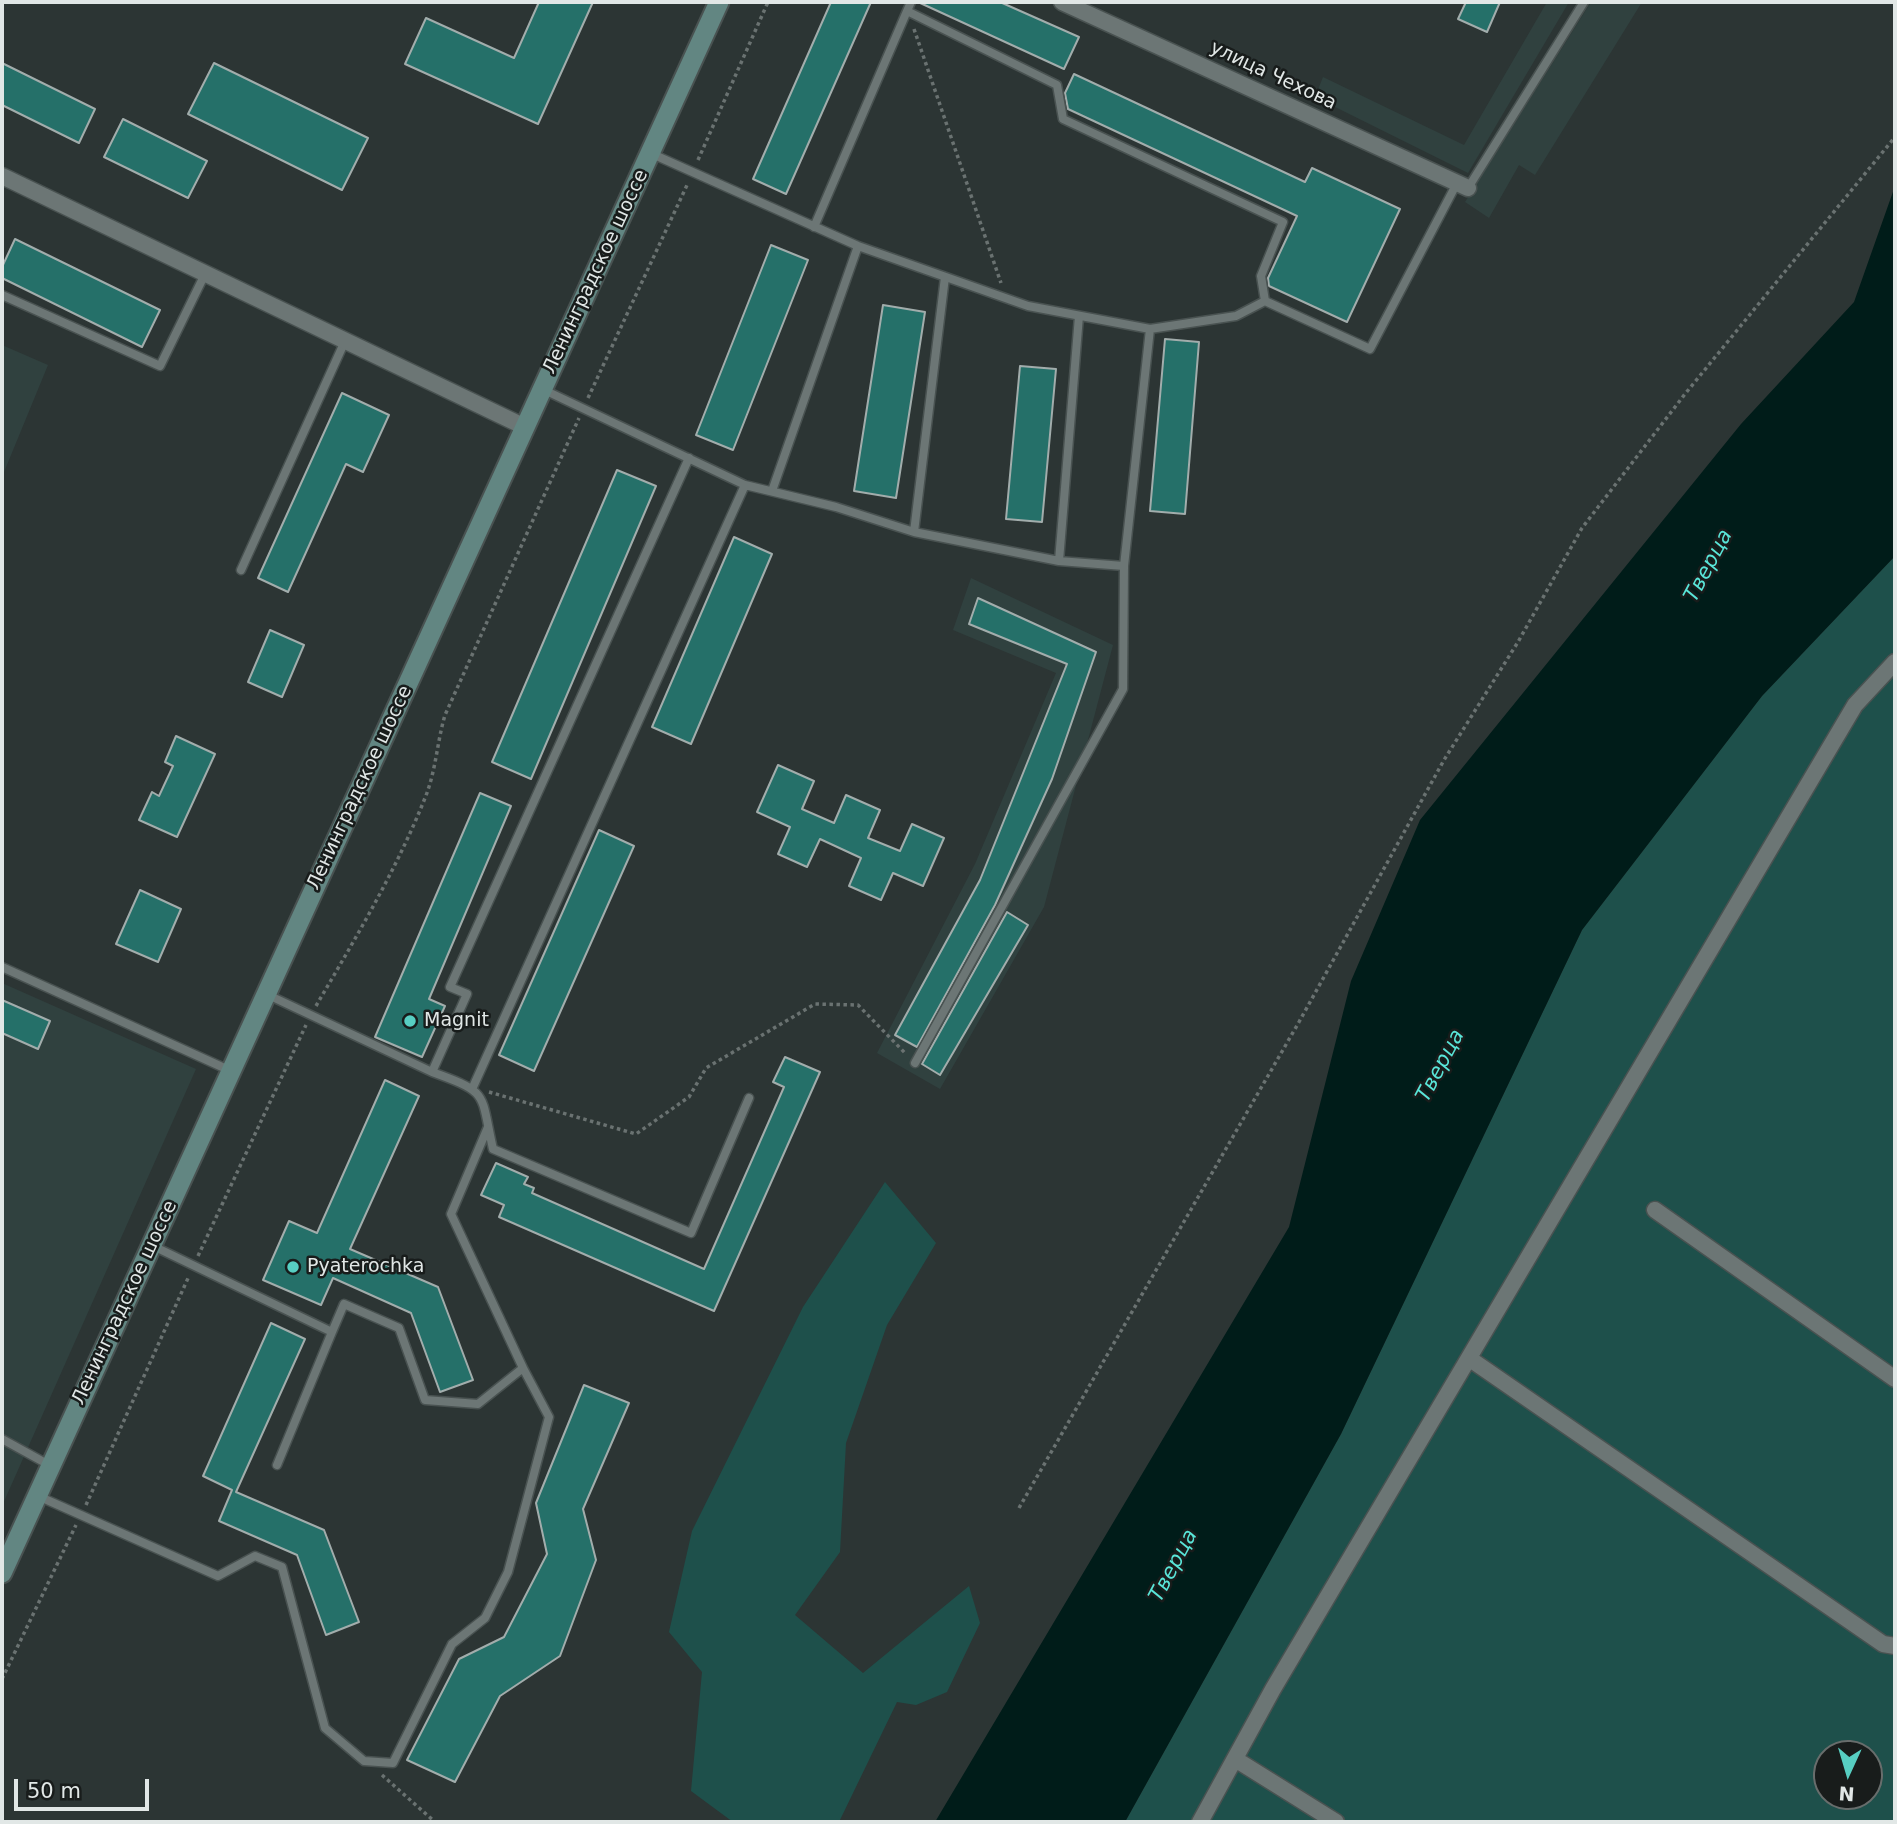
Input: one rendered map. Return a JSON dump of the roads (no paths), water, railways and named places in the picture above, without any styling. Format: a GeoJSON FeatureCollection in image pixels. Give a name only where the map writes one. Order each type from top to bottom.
{"type":"FeatureCollection","features":[{"type":"Feature","properties":{"kind":"main road","name":"Ленинградское шоссе"},"geometry":{"type":"LineString","coordinates":[[2,1573],[719,2]]}},
{"type":"Feature","properties":{"kind":"street","name":"улица Чехова"},"geometry":{"type":"LineString","coordinates":[[1062,2],[1463,186]]}},
{"type":"Feature","properties":{"kind":"street"},"geometry":{"type":"LineString","coordinates":[[2,176],[525,427]]}},
{"type":"Feature","properties":{"kind":"street"},"geometry":{"type":"LineString","coordinates":[[1200,1822],[1855,705],[1895,662]]}},
{"type":"Feature","properties":{"kind":"street"},"geometry":{"type":"LineString","coordinates":[[1655,1210],[1895,1379]]}},
{"type":"Feature","properties":{"kind":"street"},"geometry":{"type":"LineString","coordinates":[[1470,1359],[1883,1644],[1895,1646]]}},
{"type":"Feature","properties":{"kind":"street"},"geometry":{"type":"LineString","coordinates":[[1235,1759],[1336,1822]]}},
{"type":"Feature","properties":{"kind":"lane"},"geometry":{"type":"LineString","coordinates":[[1265,301],[1370,349],[1463,186],[1584,2]]}},
{"type":"Feature","properties":{"kind":"lane"},"geometry":{"type":"LineString","coordinates":[[814,227],[909,6],[1057,85],[1063,119],[1283,222],[1261,276],[1265,301]]}},
{"type":"Feature","properties":{"kind":"lane"},"geometry":{"type":"LineString","coordinates":[[650,153],[858,246],[1006,299],[1150,329],[1236,316],[1265,301]]}},
{"type":"Feature","properties":{"kind":"lane"},"geometry":{"type":"LineString","coordinates":[[772,491],[858,246]]}},
{"type":"Feature","properties":{"kind":"lane"},"geometry":{"type":"LineString","coordinates":[[2,295],[160,366],[205,274]]}},
{"type":"Feature","properties":{"kind":"lane"},"geometry":{"type":"LineString","coordinates":[[914,532],[945,277]]}},
{"type":"Feature","properties":{"kind":"lane"},"geometry":{"type":"LineString","coordinates":[[1059,561],[1079,316]]}},
{"type":"Feature","properties":{"kind":"lane"},"geometry":{"type":"LineString","coordinates":[[915,1063],[1123,689],[1124,566],[1150,329]]}},
{"type":"Feature","properties":{"kind":"lane"},"geometry":{"type":"LineString","coordinates":[[240,570],[345,341]]}},
{"type":"Feature","properties":{"kind":"lane"},"geometry":{"type":"LineString","coordinates":[[542,389],[746,485],[836,506],[914,532],[1059,561],[1124,566]]}},
{"type":"Feature","properties":{"kind":"lane"},"geometry":{"type":"LineString","coordinates":[[432,1072],[467,994],[450,987],[689,458]]}},
{"type":"Feature","properties":{"kind":"lane"},"geometry":{"type":"LineString","coordinates":[[473,1087],[746,485]]}},
{"type":"Feature","properties":{"kind":"lane"},"geometry":{"type":"LineString","coordinates":[[2,967],[231,1071]]}},
{"type":"Feature","properties":{"kind":"lane"},"geometry":{"type":"LineString","coordinates":[[266,994],[432,1072],[473,1087],[484,1104],[493,1149],[691,1233],[749,1098]]}},
{"type":"Feature","properties":{"kind":"lane"},"geometry":{"type":"LineString","coordinates":[[37,1495],[218,1576],[255,1556],[282,1567],[325,1728],[364,1761],[393,1763],[452,1644],[485,1618],[508,1572],[550,1417],[523,1368],[451,1214],[488,1127]]}},
{"type":"Feature","properties":{"kind":"lane"},"geometry":{"type":"LineString","coordinates":[[152,1245],[332,1332]]}},
{"type":"Feature","properties":{"kind":"lane"},"geometry":{"type":"LineString","coordinates":[[277,1465],[344,1304],[399,1328],[425,1400],[478,1404],[523,1368]]}},
{"type":"Feature","properties":{"kind":"lane"},"geometry":{"type":"LineString","coordinates":[[2,1439],[51,1466]]}},
{"type":"Feature","properties":{"kind":"water","name":"Тверца"},"geometry":{"type":"Polygon","coordinates":[[[1895,186],[1895,556],[1762,696],[1582,930],[1341,1434],[1125,1822],[935,1822],[1289,1227],[1351,981],[1420,820],[1741,424],[1854,302],[1895,186]]]}},
{"type":"Feature","properties":{"kind":"place","name":"Magnit"},"geometry":{"type":"Point","coordinates":[410,1021]}},
{"type":"Feature","properties":{"kind":"place","name":"Pyaterochka"},"geometry":{"type":"Point","coordinates":[293,1267]}}]}
